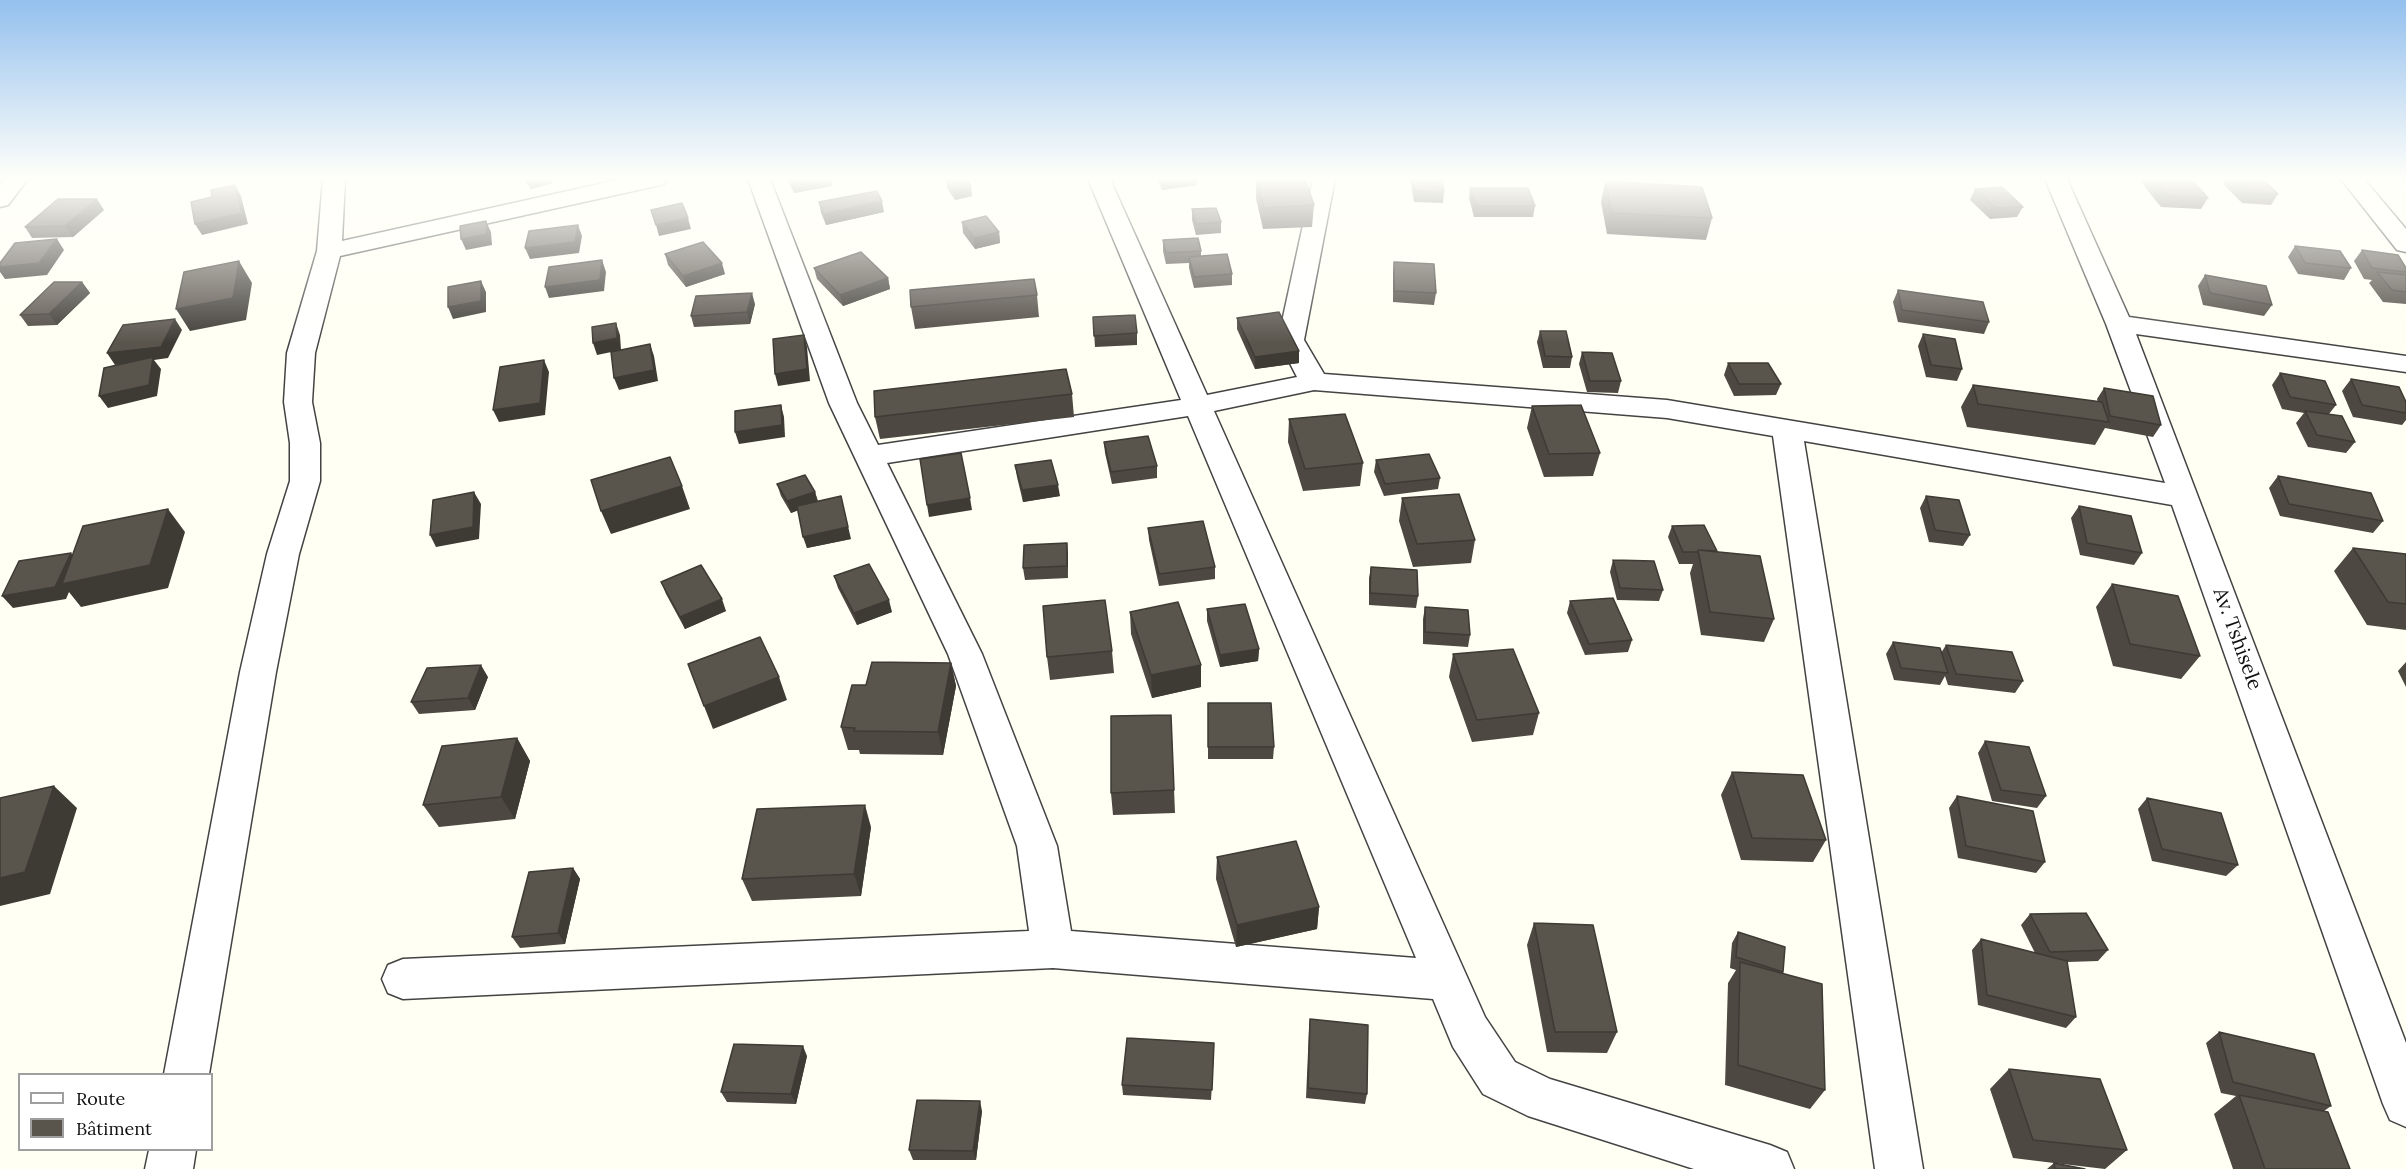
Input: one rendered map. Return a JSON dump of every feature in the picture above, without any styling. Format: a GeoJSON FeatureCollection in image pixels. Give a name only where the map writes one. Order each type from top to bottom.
{"type":"FeatureCollection","features":[{"type":"Feature","properties":{"kind":"street"},"geometry":{"type":"LineString","coordinates":[[186,1073],[258,672],[283,554],[305,481],[305,443],[298,402],[301,353],[329,250],[330,234]]}},
{"type":"Feature","properties":{"kind":"street"},"geometry":{"type":"LineString","coordinates":[[329,250],[405,234]]}},
{"type":"Feature","properties":{"kind":"street"},"geometry":{"type":"LineString","coordinates":[[779,234],[843,403],[969,664],[1037,846],[1053,949]]}},
{"type":"Feature","properties":{"kind":"street"},"geometry":{"type":"LineString","coordinates":[[1123,234],[1469,1032],[1499,1078],[1544,1100],[1770,1169]]}},
{"type":"Feature","properties":{"kind":"street"},"geometry":{"type":"LineString","coordinates":[[1313,234],[1291,340],[1314,382]]}},
{"type":"Feature","properties":{"kind":"street","name":"Av. Tshisele"},"geometry":{"type":"LineString","coordinates":[[2080,234],[2119,324],[2185,497],[2406,1104]]}},
{"type":"Feature","properties":{"kind":"street"},"geometry":{"type":"LineString","coordinates":[[2119,324],[2406,364]]}},
{"type":"Feature","properties":{"kind":"street"},"geometry":{"type":"LineString","coordinates":[[868,456],[1198,406],[1314,382],[1667,409],[2185,497]]}},
{"type":"Feature","properties":{"kind":"street"},"geometry":{"type":"LineString","coordinates":[[1787,429],[1899,1169]]}},
{"type":"Feature","properties":{"kind":"street"},"geometry":{"type":"LineString","coordinates":[[402,979],[1053,949],[1447,980]]}},
{"type":"Feature","properties":{"kind":"street"},"geometry":{"type":"LineString","coordinates":[[169,1169],[173,1151]]}},
{"type":"Feature","properties":{"kind":"building"},"geometry":{"type":"Polygon","coordinates":[[[461,234],[487,234],[487,234],[461,239],[461,234]]]}},
{"type":"Feature","properties":{"kind":"building"},"geometry":{"type":"Polygon","coordinates":[[[528,234],[576,234],[575,242],[525,248],[528,234]]]}},
{"type":"Feature","properties":{"kind":"building"},"geometry":{"type":"Polygon","coordinates":[[[971,234],[993,234],[974,238],[971,234]]]}},
{"type":"Feature","properties":{"kind":"building"},"geometry":{"type":"Polygon","coordinates":[[[1198,238],[1201,251],[1166,253],[1163,240],[1198,238]]]}},
{"type":"Feature","properties":{"kind":"building"},"geometry":{"type":"Polygon","coordinates":[[[57,239],[39,263],[0,267],[0,263],[15,243],[57,239]]]}},
{"type":"Feature","properties":{"kind":"building"},"geometry":{"type":"Polygon","coordinates":[[[703,242],[722,263],[683,276],[665,254],[703,242]]]}},
{"type":"Feature","properties":{"kind":"building"},"geometry":{"type":"Polygon","coordinates":[[[2295,246],[2340,251],[2351,268],[2305,263],[2295,246]]]}},
{"type":"Feature","properties":{"kind":"building"},"geometry":{"type":"Polygon","coordinates":[[[2362,250],[2398,255],[2406,272],[2372,268],[2362,250]]]}},
{"type":"Feature","properties":{"kind":"building"},"geometry":{"type":"Polygon","coordinates":[[[861,252],[888,278],[840,295],[814,268],[861,252]]]}},
{"type":"Feature","properties":{"kind":"building"},"geometry":{"type":"Polygon","coordinates":[[[1227,254],[1232,274],[1194,277],[1189,257],[1227,254]]]}},
{"type":"Feature","properties":{"kind":"building"},"geometry":{"type":"Polygon","coordinates":[[[602,260],[600,280],[545,287],[549,267],[602,260]]]}},
{"type":"Feature","properties":{"kind":"building"},"geometry":{"type":"Polygon","coordinates":[[[239,261],[233,298],[176,309],[184,272],[239,261]]]}},
{"type":"Feature","properties":{"kind":"building"},"geometry":{"type":"Polygon","coordinates":[[[1394,262],[1434,264],[1436,293],[1394,291],[1394,262]]]}},
{"type":"Feature","properties":{"kind":"building"},"geometry":{"type":"Polygon","coordinates":[[[2377,272],[2406,275],[2406,292],[2392,290],[2377,272]]]}},
{"type":"Feature","properties":{"kind":"building"},"geometry":{"type":"Polygon","coordinates":[[[2205,275],[2266,286],[2272,305],[2210,293],[2205,275]]]}},
{"type":"Feature","properties":{"kind":"building"},"geometry":{"type":"Polygon","coordinates":[[[1034,279],[1037,295],[911,307],[910,290],[1034,279]]]}},
{"type":"Feature","properties":{"kind":"building"},"geometry":{"type":"Polygon","coordinates":[[[481,281],[481,301],[448,307],[448,287],[481,281]]]}},
{"type":"Feature","properties":{"kind":"building"},"geometry":{"type":"Polygon","coordinates":[[[54,282],[82,282],[49,314],[20,315],[54,282]]]}},
{"type":"Feature","properties":{"kind":"building"},"geometry":{"type":"Polygon","coordinates":[[[1898,290],[1983,302],[1989,322],[1902,310],[1898,290]]]}},
{"type":"Feature","properties":{"kind":"building"},"geometry":{"type":"Polygon","coordinates":[[[752,293],[747,312],[691,316],[696,296],[752,293]]]}},
{"type":"Feature","properties":{"kind":"building"},"geometry":{"type":"Polygon","coordinates":[[[1279,312],[1299,351],[1255,357],[1237,318],[1279,312]]]}},
{"type":"Feature","properties":{"kind":"building"},"geometry":{"type":"Polygon","coordinates":[[[1135,315],[1137,333],[1094,336],[1093,317],[1135,315]]]}},
{"type":"Feature","properties":{"kind":"building"},"geometry":{"type":"Polygon","coordinates":[[[175,319],[161,347],[107,353],[123,325],[175,319]]]}},
{"type":"Feature","properties":{"kind":"building"},"geometry":{"type":"Polygon","coordinates":[[[616,323],[617,338],[593,343],[592,327],[616,323]]]}},
{"type":"Feature","properties":{"kind":"building"},"geometry":{"type":"Polygon","coordinates":[[[1540,331],[1566,331],[1572,357],[1545,356],[1540,331]]]}},
{"type":"Feature","properties":{"kind":"building"},"geometry":{"type":"Polygon","coordinates":[[[1923,334],[1955,339],[1962,369],[1931,365],[1923,334]]]}},
{"type":"Feature","properties":{"kind":"building"},"geometry":{"type":"Polygon","coordinates":[[[804,335],[807,369],[775,374],[773,339],[804,335]]]}},
{"type":"Feature","properties":{"kind":"building"},"geometry":{"type":"Polygon","coordinates":[[[650,344],[654,370],[614,378],[611,352],[650,344]]]}},
{"type":"Feature","properties":{"kind":"building"},"geometry":{"type":"Polygon","coordinates":[[[1582,352],[1612,353],[1621,381],[1590,381],[1582,352]]]}},
{"type":"Feature","properties":{"kind":"building"},"geometry":{"type":"Polygon","coordinates":[[[153,357],[149,385],[99,396],[104,368],[153,357]]]}},
{"type":"Feature","properties":{"kind":"building"},"geometry":{"type":"Polygon","coordinates":[[[544,360],[540,403],[493,410],[500,367],[544,360]]]}},
{"type":"Feature","properties":{"kind":"building"},"geometry":{"type":"Polygon","coordinates":[[[1728,363],[1768,363],[1781,384],[1739,384],[1728,363]]]}},
{"type":"Feature","properties":{"kind":"building"},"geometry":{"type":"Polygon","coordinates":[[[1066,369],[1072,394],[875,417],[874,391],[1066,369]]]}},
{"type":"Feature","properties":{"kind":"building"},"geometry":{"type":"Polygon","coordinates":[[[2280,373],[2325,381],[2336,405],[2290,397],[2280,373]]]}},
{"type":"Feature","properties":{"kind":"building"},"geometry":{"type":"Polygon","coordinates":[[[2351,379],[2399,387],[2406,402],[2406,413],[2362,405],[2351,379]]]}},
{"type":"Feature","properties":{"kind":"building"},"geometry":{"type":"Polygon","coordinates":[[[1973,385],[2102,402],[2109,422],[1978,404],[1973,385]]]}},
{"type":"Feature","properties":{"kind":"building"},"geometry":{"type":"Polygon","coordinates":[[[2104,388],[2153,396],[2161,425],[2110,416],[2104,388]]]}},
{"type":"Feature","properties":{"kind":"building"},"geometry":{"type":"Polygon","coordinates":[[[781,405],[782,425],[735,432],[735,411],[781,405]]]}},
{"type":"Feature","properties":{"kind":"building"},"geometry":{"type":"Polygon","coordinates":[[[1581,405],[1600,453],[1549,454],[1532,406],[1581,405]]]}},
{"type":"Feature","properties":{"kind":"building"},"geometry":{"type":"Polygon","coordinates":[[[2305,411],[2342,416],[2355,442],[2317,435],[2305,411]]]}},
{"type":"Feature","properties":{"kind":"building"},"geometry":{"type":"Polygon","coordinates":[[[1345,414],[1363,463],[1305,469],[1289,419],[1345,414]]]}},
{"type":"Feature","properties":{"kind":"building"},"geometry":{"type":"Polygon","coordinates":[[[1148,436],[1157,466],[1111,472],[1104,442],[1148,436]]]}},
{"type":"Feature","properties":{"kind":"building"},"geometry":{"type":"Polygon","coordinates":[[[961,453],[970,498],[927,505],[920,459],[961,453]]]}},
{"type":"Feature","properties":{"kind":"building"},"geometry":{"type":"Polygon","coordinates":[[[1429,454],[1440,478],[1385,484],[1376,460],[1429,454]]]}},
{"type":"Feature","properties":{"kind":"building"},"geometry":{"type":"Polygon","coordinates":[[[670,457],[682,486],[601,511],[591,480],[670,457]]]}},
{"type":"Feature","properties":{"kind":"building"},"geometry":{"type":"Polygon","coordinates":[[[1051,460],[1058,485],[1022,490],[1015,465],[1051,460]]]}},
{"type":"Feature","properties":{"kind":"building"},"geometry":{"type":"Polygon","coordinates":[[[805,475],[815,492],[787,501],[777,484],[805,475]]]}},
{"type":"Feature","properties":{"kind":"building"},"geometry":{"type":"Polygon","coordinates":[[[2278,476],[2371,493],[2383,521],[2289,504],[2278,476]]]}},
{"type":"Feature","properties":{"kind":"building"},"geometry":{"type":"Polygon","coordinates":[[[474,492],[473,527],[430,535],[433,500],[474,492]]]}},
{"type":"Feature","properties":{"kind":"building"},"geometry":{"type":"Polygon","coordinates":[[[1459,494],[1475,540],[1417,544],[1402,498],[1459,494]]]}},
{"type":"Feature","properties":{"kind":"building"},"geometry":{"type":"Polygon","coordinates":[[[841,496],[848,527],[803,537],[797,506],[841,496]]]}},
{"type":"Feature","properties":{"kind":"building"},"geometry":{"type":"Polygon","coordinates":[[[1926,496],[1959,500],[1970,535],[1935,530],[1926,496]]]}},
{"type":"Feature","properties":{"kind":"building"},"geometry":{"type":"Polygon","coordinates":[[[2079,506],[2131,516],[2142,553],[2087,543],[2079,506]]]}},
{"type":"Feature","properties":{"kind":"building"},"geometry":{"type":"Polygon","coordinates":[[[168,509],[150,565],[62,584],[83,526],[168,509]]]}},
{"type":"Feature","properties":{"kind":"building"},"geometry":{"type":"Polygon","coordinates":[[[1203,521],[1215,567],[1159,574],[1148,528],[1203,521]]]}},
{"type":"Feature","properties":{"kind":"building"},"geometry":{"type":"Polygon","coordinates":[[[1704,525],[1717,551],[1683,552],[1672,526],[1704,525]]]}},
{"type":"Feature","properties":{"kind":"building"},"geometry":{"type":"Polygon","coordinates":[[[1067,543],[1067,566],[1023,568],[1024,545],[1067,543]]]}},
{"type":"Feature","properties":{"kind":"building"},"geometry":{"type":"Polygon","coordinates":[[[2353,548],[2406,554],[2406,604],[2388,602],[2353,548]]]}},
{"type":"Feature","properties":{"kind":"building"},"geometry":{"type":"Polygon","coordinates":[[[1698,550],[1760,556],[1774,619],[1710,612],[1698,550]]]}},
{"type":"Feature","properties":{"kind":"building"},"geometry":{"type":"Polygon","coordinates":[[[71,553],[55,587],[2,596],[19,561],[71,553]]]}},
{"type":"Feature","properties":{"kind":"building"},"geometry":{"type":"Polygon","coordinates":[[[1613,560],[1654,561],[1663,590],[1620,588],[1613,560]]]}},
{"type":"Feature","properties":{"kind":"building"},"geometry":{"type":"Polygon","coordinates":[[[869,564],[889,600],[854,613],[834,576],[869,564]]]}},
{"type":"Feature","properties":{"kind":"building"},"geometry":{"type":"Polygon","coordinates":[[[701,565],[722,599],[680,617],[661,582],[701,565]]]}},
{"type":"Feature","properties":{"kind":"building"},"geometry":{"type":"Polygon","coordinates":[[[1371,567],[1417,570],[1418,596],[1370,593],[1371,567]]]}},
{"type":"Feature","properties":{"kind":"building"},"geometry":{"type":"Polygon","coordinates":[[[2112,584],[2178,596],[2200,656],[2130,644],[2112,584]]]}},
{"type":"Feature","properties":{"kind":"building"},"geometry":{"type":"Polygon","coordinates":[[[1613,598],[1632,640],[1589,644],[1570,601],[1613,598]]]}},
{"type":"Feature","properties":{"kind":"building"},"geometry":{"type":"Polygon","coordinates":[[[1105,600],[1112,651],[1047,657],[1043,606],[1105,600]]]}},
{"type":"Feature","properties":{"kind":"building"},"geometry":{"type":"Polygon","coordinates":[[[1178,602],[1201,665],[1151,675],[1130,612],[1178,602]]]}},
{"type":"Feature","properties":{"kind":"building"},"geometry":{"type":"Polygon","coordinates":[[[1245,604],[1259,649],[1220,655],[1207,609],[1245,604]]]}},
{"type":"Feature","properties":{"kind":"building"},"geometry":{"type":"Polygon","coordinates":[[[1425,607],[1468,610],[1470,635],[1425,632],[1425,607]]]}},
{"type":"Feature","properties":{"kind":"building"},"geometry":{"type":"Polygon","coordinates":[[[760,637],[779,677],[704,706],[688,664],[760,637]]]}},
{"type":"Feature","properties":{"kind":"building"},"geometry":{"type":"Polygon","coordinates":[[[1893,642],[1940,648],[1948,673],[1901,668],[1893,642]]]}},
{"type":"Feature","properties":{"kind":"building"},"geometry":{"type":"Polygon","coordinates":[[[1946,645],[2012,652],[2023,681],[1956,674],[1946,645]]]}},
{"type":"Feature","properties":{"kind":"building"},"geometry":{"type":"Polygon","coordinates":[[[1513,649],[1539,713],[1477,720],[1453,654],[1513,649]]]}},
{"type":"Feature","properties":{"kind":"building"},"geometry":{"type":"Polygon","coordinates":[[[872,662],[951,663],[938,732],[854,731],[855,728],[841,727],[852,685],[866,685],[872,662]]]}},
{"type":"Feature","properties":{"kind":"building"},"geometry":{"type":"Polygon","coordinates":[[[481,665],[468,698],[411,702],[427,668],[481,665]]]}},
{"type":"Feature","properties":{"kind":"building"},"geometry":{"type":"Polygon","coordinates":[[[1208,703],[1271,703],[1274,747],[1208,747],[1208,703]]]}},
{"type":"Feature","properties":{"kind":"building"},"geometry":{"type":"Polygon","coordinates":[[[1171,715],[1174,790],[1111,793],[1111,716],[1171,715]]]}},
{"type":"Feature","properties":{"kind":"building"},"geometry":{"type":"Polygon","coordinates":[[[517,738],[501,797],[423,805],[442,746],[517,738]]]}},
{"type":"Feature","properties":{"kind":"building"},"geometry":{"type":"Polygon","coordinates":[[[1985,741],[2029,747],[2046,796],[2001,790],[1985,741]]]}},
{"type":"Feature","properties":{"kind":"building"},"geometry":{"type":"Polygon","coordinates":[[[1732,772],[1803,775],[1826,840],[1752,838],[1732,772]]]}},
{"type":"Feature","properties":{"kind":"building"},"geometry":{"type":"Polygon","coordinates":[[[54,786],[25,872],[0,878],[0,798],[54,786]]]}},
{"type":"Feature","properties":{"kind":"building"},"geometry":{"type":"Polygon","coordinates":[[[1957,796],[2033,811],[2045,862],[1966,846],[1957,796]]]}},
{"type":"Feature","properties":{"kind":"building"},"geometry":{"type":"Polygon","coordinates":[[[2147,798],[2221,813],[2238,865],[2162,849],[2147,798]]]}},
{"type":"Feature","properties":{"kind":"building"},"geometry":{"type":"Polygon","coordinates":[[[865,805],[854,874],[742,879],[757,809],[865,805]]]}},
{"type":"Feature","properties":{"kind":"building"},"geometry":{"type":"Polygon","coordinates":[[[1296,841],[1319,907],[1237,925],[1217,857],[1296,841]]]}},
{"type":"Feature","properties":{"kind":"building"},"geometry":{"type":"Polygon","coordinates":[[[573,868],[558,933],[512,937],[529,872],[573,868]]]}},
{"type":"Feature","properties":{"kind":"building"},"geometry":{"type":"Polygon","coordinates":[[[2086,913],[2108,950],[2050,952],[2030,914],[2086,913]]]}},
{"type":"Feature","properties":{"kind":"building"},"geometry":{"type":"Polygon","coordinates":[[[1534,923],[1593,925],[1617,1032],[1555,1032],[1534,923]]]}},
{"type":"Feature","properties":{"kind":"building"},"geometry":{"type":"Polygon","coordinates":[[[1738,932],[1785,947],[1783,972],[1736,957],[1738,932]]]}},
{"type":"Feature","properties":{"kind":"building"},"geometry":{"type":"Polygon","coordinates":[[[1981,939],[2067,961],[2076,1017],[1987,995],[1981,939]]]}},
{"type":"Feature","properties":{"kind":"building"},"geometry":{"type":"Polygon","coordinates":[[[1740,962],[1822,984],[1825,1090],[1738,1065],[1740,962]]]}},
{"type":"Feature","properties":{"kind":"building"},"geometry":{"type":"Polygon","coordinates":[[[1310,1019],[1368,1025],[1367,1094],[1308,1088],[1310,1019]]]}},
{"type":"Feature","properties":{"kind":"building"},"geometry":{"type":"Polygon","coordinates":[[[2219,1032],[2314,1054],[2331,1106],[2233,1082],[2219,1032]]]}},
{"type":"Feature","properties":{"kind":"building"},"geometry":{"type":"Polygon","coordinates":[[[1127,1038],[1214,1043],[1212,1090],[1122,1085],[1127,1038]]]}},
{"type":"Feature","properties":{"kind":"building"},"geometry":{"type":"Polygon","coordinates":[[[734,1044],[803,1046],[791,1094],[721,1092],[734,1044]]]}},
{"type":"Feature","properties":{"kind":"building"},"geometry":{"type":"Polygon","coordinates":[[[2009,1069],[2100,1079],[2127,1150],[2033,1140],[2009,1069]]]}},
{"type":"Feature","properties":{"kind":"building"},"geometry":{"type":"Polygon","coordinates":[[[2239,1095],[2328,1112],[2350,1169],[2265,1169],[2239,1095]]]}},
{"type":"Feature","properties":{"kind":"building"},"geometry":{"type":"Polygon","coordinates":[[[917,1100],[980,1101],[973,1151],[909,1150],[917,1100]]]}},
{"type":"Feature","properties":{"kind":"building"},"geometry":{"type":"Polygon","coordinates":[[[2054,1163],[2085,1169],[2055,1169],[2054,1163]]]}}]}
